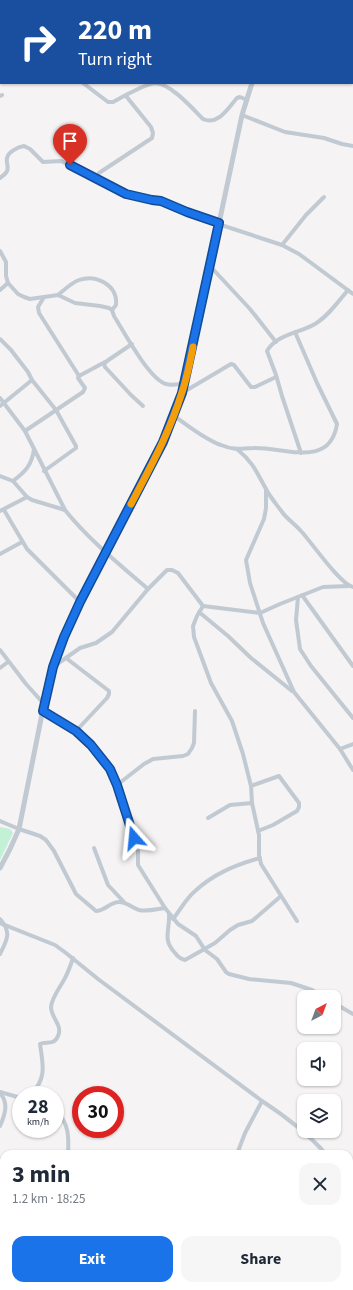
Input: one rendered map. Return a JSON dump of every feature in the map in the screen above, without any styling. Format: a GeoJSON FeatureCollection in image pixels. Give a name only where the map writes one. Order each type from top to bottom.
{"type":"FeatureCollection","features":[{"type":"Feature","properties":{"kind":"street"},"geometry":{"type":"LineString","coordinates":[[84,84],[108,102],[113,102],[154,84]]}},
{"type":"Feature","properties":{"kind":"street"},"geometry":{"type":"LineString","coordinates":[[159,84],[179,96],[199,115],[208,121],[221,117],[237,98],[240,97],[246,100]]}},
{"type":"Feature","properties":{"kind":"street"},"geometry":{"type":"LineString","coordinates":[[0,868],[18,829],[44,704],[53,667],[64,637],[80,602],[160,448],[182,393],[242,115],[252,84]]}},
{"type":"Feature","properties":{"kind":"street"},"geometry":{"type":"LineString","coordinates":[[96,178],[99,173],[152,138],[153,133],[151,127],[126,96]]}},
{"type":"Feature","properties":{"kind":"street"},"geometry":{"type":"LineString","coordinates":[[242,115],[284,132],[324,138],[353,146]]}},
{"type":"Feature","properties":{"kind":"street"},"geometry":{"type":"LineString","coordinates":[[0,178],[8,170],[6,158],[9,153],[16,148],[24,146],[30,149],[43,162],[61,161],[126,194],[161,201],[187,212],[282,245],[299,254],[353,294]]}},
{"type":"Feature","properties":{"kind":"street"},"geometry":{"type":"LineString","coordinates":[[282,245],[306,214],[324,197]]}},
{"type":"Feature","properties":{"kind":"street"},"geometry":{"type":"LineString","coordinates":[[0,251],[6,262],[6,276],[8,284],[18,294],[30,299],[58,295],[75,303],[100,306],[112,310]]}},
{"type":"Feature","properties":{"kind":"street"},"geometry":{"type":"LineString","coordinates":[[210,266],[250,310],[276,342]]}},
{"type":"Feature","properties":{"kind":"street"},"geometry":{"type":"LineString","coordinates":[[58,295],[79,280],[87,278],[105,282],[116,294],[116,305],[112,310]]}},
{"type":"Feature","properties":{"kind":"street"},"geometry":{"type":"LineString","coordinates":[[0,290],[8,284]]}},
{"type":"Feature","properties":{"kind":"street"},"geometry":{"type":"LineString","coordinates":[[301,453],[267,351],[276,342],[313,325],[320,320],[333,308],[348,290]]}},
{"type":"Feature","properties":{"kind":"street"},"geometry":{"type":"LineString","coordinates":[[25,431],[85,390],[39,313],[38,307],[44,296]]}},
{"type":"Feature","properties":{"kind":"street"},"geometry":{"type":"LineString","coordinates":[[112,310],[114,316],[152,373],[162,382],[171,385],[185,383]]}},
{"type":"Feature","properties":{"kind":"street"},"geometry":{"type":"LineString","coordinates":[[174,416],[220,445],[238,450],[254,448],[301,453],[319,450],[326,446],[333,439],[337,424],[295,332]]}},
{"type":"Feature","properties":{"kind":"street"},"geometry":{"type":"LineString","coordinates":[[0,339],[25,368],[32,380],[56,410],[76,448],[44,471]]}},
{"type":"Feature","properties":{"kind":"street"},"geometry":{"type":"LineString","coordinates":[[78,376],[105,362],[132,344]]}},
{"type":"Feature","properties":{"kind":"street"},"geometry":{"type":"LineString","coordinates":[[105,362],[106,368],[143,406]]}},
{"type":"Feature","properties":{"kind":"street"},"geometry":{"type":"LineString","coordinates":[[182,393],[231,364],[234,365],[251,387],[255,387],[276,377]]}},
{"type":"Feature","properties":{"kind":"street"},"geometry":{"type":"LineString","coordinates":[[2,404],[32,380]]}},
{"type":"Feature","properties":{"kind":"street"},"geometry":{"type":"LineString","coordinates":[[0,398],[2,404],[25,431],[44,471],[65,510],[71,518],[106,552],[148,589]]}},
{"type":"Feature","properties":{"kind":"street"},"geometry":{"type":"LineString","coordinates":[[13,480],[27,470],[31,463],[34,449]]}},
{"type":"Feature","properties":{"kind":"street"},"geometry":{"type":"LineString","coordinates":[[238,450],[248,458],[283,514],[300,530],[324,560],[351,587]]}},
{"type":"Feature","properties":{"kind":"street"},"geometry":{"type":"LineString","coordinates":[[0,476],[13,480],[27,497],[39,503],[65,510]]}},
{"type":"Feature","properties":{"kind":"street"},"geometry":{"type":"LineString","coordinates":[[266,489],[266,508],[264,518],[246,560],[250,583],[271,644],[294,692]]}},
{"type":"Feature","properties":{"kind":"street"},"geometry":{"type":"LineString","coordinates":[[27,497],[2,511],[22,542],[33,555],[80,602]]}},
{"type":"Feature","properties":{"kind":"street"},"geometry":{"type":"LineString","coordinates":[[0,554],[22,542]]}},
{"type":"Feature","properties":{"kind":"street"},"geometry":{"type":"LineString","coordinates":[[53,667],[80,648],[96,643],[112,632],[148,589],[167,570],[172,570],[178,573],[203,606],[260,613],[323,587],[351,587]]}},
{"type":"Feature","properties":{"kind":"street"},"geometry":{"type":"LineString","coordinates":[[300,596],[353,666]]}},
{"type":"Feature","properties":{"kind":"street"},"geometry":{"type":"LineString","coordinates":[[300,596],[296,620],[300,649],[311,666],[353,718]]}},
{"type":"Feature","properties":{"kind":"street"},"geometry":{"type":"LineString","coordinates":[[203,606],[193,626],[194,637],[211,683],[232,721],[243,754],[251,786],[252,803],[258,831],[261,864],[297,921]]}},
{"type":"Feature","properties":{"kind":"street"},"geometry":{"type":"LineString","coordinates":[[199,612],[228,636],[251,658],[294,692],[340,749],[353,770]]}},
{"type":"Feature","properties":{"kind":"street"},"geometry":{"type":"LineString","coordinates":[[0,650],[8,662],[44,704]]}},
{"type":"Feature","properties":{"kind":"street"},"geometry":{"type":"LineString","coordinates":[[66,658],[109,691],[107,698],[76,731]]}},
{"type":"Feature","properties":{"kind":"street"},"geometry":{"type":"LineString","coordinates":[[0,668],[8,662]]}},
{"type":"Feature","properties":{"kind":"street"},"geometry":{"type":"LineString","coordinates":[[43,711],[76,731],[91,745],[110,769],[117,785],[138,850],[138,864],[165,908],[178,924],[196,936],[205,950],[217,959],[229,974],[249,979],[291,983],[312,990]]}},
{"type":"Feature","properties":{"kind":"street"},"geometry":{"type":"LineString","coordinates":[[117,785],[144,764],[153,759],[188,754],[194,743],[194,711]]}},
{"type":"Feature","properties":{"kind":"street"},"geometry":{"type":"LineString","coordinates":[[340,749],[353,744]]}},
{"type":"Feature","properties":{"kind":"street"},"geometry":{"type":"LineString","coordinates":[[251,786],[279,776],[298,803],[299,807],[296,811],[273,825],[258,831]]}},
{"type":"Feature","properties":{"kind":"street"},"geometry":{"type":"LineString","coordinates":[[208,818],[230,805],[252,803]]}},
{"type":"Feature","properties":{"kind":"street"},"geometry":{"type":"LineString","coordinates":[[0,821],[40,836],[46,840],[54,851],[76,894],[96,911],[100,911],[116,902],[124,902]]}},
{"type":"Feature","properties":{"kind":"street"},"geometry":{"type":"LineString","coordinates":[[94,848],[108,884],[124,902],[144,911],[165,908]]}},
{"type":"Feature","properties":{"kind":"street"},"geometry":{"type":"LineString","coordinates":[[174,919],[193,892],[208,881],[237,864],[260,858]]}},
{"type":"Feature","properties":{"kind":"street"},"geometry":{"type":"LineString","coordinates":[[169,914],[167,942],[169,947],[179,957],[185,960],[201,950],[205,950],[238,925],[252,921],[281,896]]}},
{"type":"Feature","properties":{"kind":"street"},"geometry":{"type":"LineString","coordinates":[[0,919],[6,925],[8,935],[0,954]]}},
{"type":"Feature","properties":{"kind":"street"},"geometry":{"type":"LineString","coordinates":[[0,923],[55,945],[262,1102],[286,1118],[322,1150]]}},
{"type":"Feature","properties":{"kind":"street"},"geometry":{"type":"LineString","coordinates":[[38,1086],[42,1079],[43,1067],[40,1043],[51,1043],[56,1040],[59,1035],[59,1027],[51,1006],[67,974],[73,958]]}},
{"type":"Feature","properties":{"kind":"street"},"geometry":{"type":"LineString","coordinates":[[341,1007],[353,1014]]}},
{"type":"Feature","properties":{"kind":"street"},"geometry":{"type":"LineString","coordinates":[[0,1092],[12,1095]]}},
{"type":"Feature","properties":{"kind":"street"},"geometry":{"type":"LineString","coordinates":[[0,1092],[6,1103],[5,1114],[0,1126]]}},
{"type":"Feature","properties":{"kind":"street"},"geometry":{"type":"LineString","coordinates":[[239,1150],[245,1133],[262,1102]]}},
{"type":"Feature","properties":{"kind":"street"},"geometry":{"type":"LineString","coordinates":[[64,1120],[69,1137],[68,1150]]}},
{"type":"Feature","properties":{"kind":"green space"},"geometry":{"type":"Polygon","coordinates":[[[0,827],[10,829],[13,833],[0,860],[0,827]]]}},
{"type":"Feature","properties":{"kind":"slow traffic"},"geometry":{"type":"LineString","coordinates":[[131,504],[163,442],[174,416],[182,393],[193,347]]}},
{"type":"Feature","properties":{"kind":"route"},"geometry":{"type":"LineString","coordinates":[[70,165],[126,194],[138,198],[161,201],[200,218],[219,223],[190,360],[182,393],[174,416],[163,442],[80,602],[64,637],[53,667],[43,711],[76,731],[91,745],[110,769],[117,785],[134,838]]}}]}
